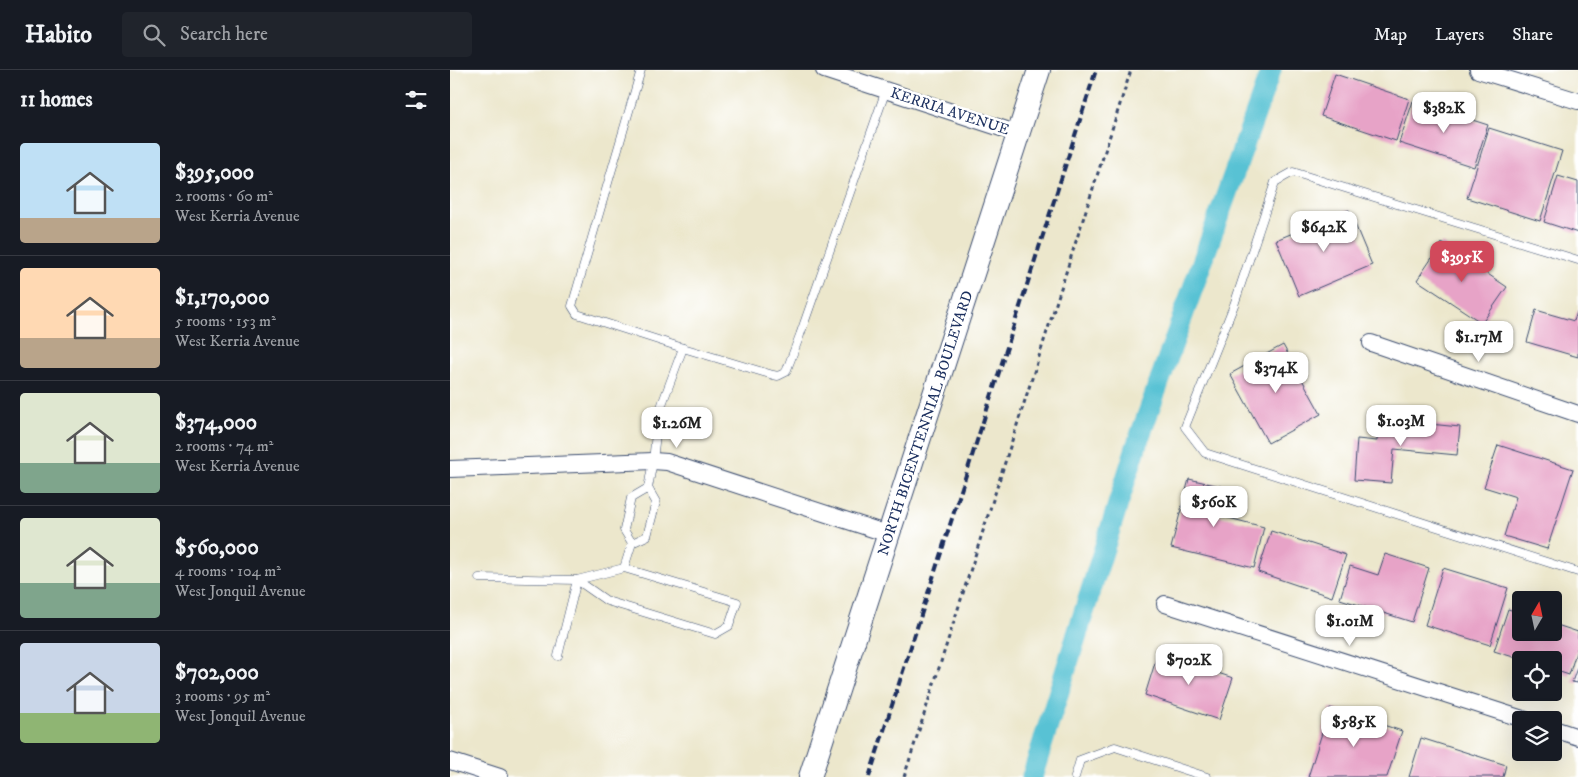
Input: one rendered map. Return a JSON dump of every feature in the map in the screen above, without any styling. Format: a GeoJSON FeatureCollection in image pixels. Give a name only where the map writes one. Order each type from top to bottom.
{"type":"FeatureCollection","features":[{"type":"Feature","properties":{"kind":"main road","name":"NORTH BICENTENNIAL BOULEVARD"},"geometry":{"type":"LineString","coordinates":[[810,777],[1020,134],[1039,70]]}},
{"type":"Feature","properties":{"kind":"street","name":"KERRIA AVENUE"},"geometry":{"type":"LineString","coordinates":[[824,70],[1020,134]]}},
{"type":"Feature","properties":{"kind":"street"},"geometry":{"type":"LineString","coordinates":[[1478,70],[1578,101]]}},
{"type":"Feature","properties":{"kind":"street"},"geometry":{"type":"LineString","coordinates":[[1370,343],[1578,414]]}},
{"type":"Feature","properties":{"kind":"street"},"geometry":{"type":"LineString","coordinates":[[450,469],[667,462],[888,534]]}},
{"type":"Feature","properties":{"kind":"street"},"geometry":{"type":"LineString","coordinates":[[1164,604],[1512,716]]}},
{"type":"Feature","properties":{"kind":"street"},"geometry":{"type":"LineString","coordinates":[[1562,732],[1578,737]]}},
{"type":"Feature","properties":{"kind":"street"},"geometry":{"type":"LineString","coordinates":[[450,761],[500,777]]}},
{"type":"Feature","properties":{"kind":"lane"},"geometry":{"type":"LineString","coordinates":[[641,70],[572,306],[577,314],[773,376],[786,372],[804,326],[886,90]]}},
{"type":"Feature","properties":{"kind":"lane"},"geometry":{"type":"LineString","coordinates":[[1578,260],[1293,172],[1275,182],[1234,305],[1185,427],[1205,453],[1578,572]]}},
{"type":"Feature","properties":{"kind":"lane"},"geometry":{"type":"LineString","coordinates":[[624,568],[632,543],[647,536],[656,502],[648,488],[658,415],[683,348]]}},
{"type":"Feature","properties":{"kind":"lane"},"geometry":{"type":"LineString","coordinates":[[632,543],[624,530],[631,498],[648,488]]}},
{"type":"Feature","properties":{"kind":"lane"},"geometry":{"type":"LineString","coordinates":[[479,578],[576,580],[624,568],[736,602],[729,626],[715,634],[607,601],[576,580]]}},
{"type":"Feature","properties":{"kind":"lane"},"geometry":{"type":"LineString","coordinates":[[558,656],[576,580]]}},
{"type":"Feature","properties":{"kind":"lane"},"geometry":{"type":"LineString","coordinates":[[1075,777],[1080,760],[1115,747],[1207,777]]}},
{"type":"Feature","properties":{"kind":"path"},"geometry":{"type":"LineString","coordinates":[[904,777],[1131,70]]}},
{"type":"Feature","properties":{"kind":"building"},"geometry":{"type":"Polygon","coordinates":[[[1335,74],[1409,99],[1396,141],[1321,116],[1335,74]]]}},
{"type":"Feature","properties":{"kind":"building"},"geometry":{"type":"Polygon","coordinates":[[[1413,101],[1488,125],[1474,167],[1399,143],[1413,101]]]}},
{"type":"Feature","properties":{"kind":"building"},"geometry":{"type":"Polygon","coordinates":[[[1489,128],[1562,151],[1540,221],[1467,198],[1489,128]]]}},
{"type":"Feature","properties":{"kind":"building"},"geometry":{"type":"Polygon","coordinates":[[[1558,176],[1578,182],[1578,233],[1544,222],[1558,176]]]}},
{"type":"Feature","properties":{"kind":"building"},"geometry":{"type":"Polygon","coordinates":[[[1349,210],[1372,265],[1299,296],[1276,240],[1349,210]]]}},
{"type":"Feature","properties":{"kind":"building"},"geometry":{"type":"Polygon","coordinates":[[[1442,243],[1507,287],[1482,323],[1417,280],[1442,243]]]}},
{"type":"Feature","properties":{"kind":"building"},"geometry":{"type":"Polygon","coordinates":[[[1578,309],[1578,357],[1527,342],[1536,310],[1574,321],[1578,309]]]}},
{"type":"Feature","properties":{"kind":"building"},"geometry":{"type":"Polygon","coordinates":[[[1283,345],[1321,414],[1268,443],[1230,374],[1283,345]]]}},
{"type":"Feature","properties":{"kind":"building"},"geometry":{"type":"Polygon","coordinates":[[[1378,419],[1460,427],[1457,455],[1394,449],[1391,483],[1354,480],[1357,439],[1377,441],[1378,419]]]}},
{"type":"Feature","properties":{"kind":"building"},"geometry":{"type":"Polygon","coordinates":[[[1498,445],[1573,469],[1547,549],[1504,536],[1516,497],[1484,487],[1498,445]]]}},
{"type":"Feature","properties":{"kind":"building"},"geometry":{"type":"Polygon","coordinates":[[[1189,479],[1224,487],[1217,515],[1264,527],[1254,568],[1171,548],[1189,479]]]}},
{"type":"Feature","properties":{"kind":"building"},"geometry":{"type":"Polygon","coordinates":[[[1271,531],[1346,555],[1332,597],[1258,572],[1271,531]]]}},
{"type":"Feature","properties":{"kind":"building"},"geometry":{"type":"Polygon","coordinates":[[[1385,554],[1429,568],[1412,622],[1340,599],[1350,566],[1378,575],[1385,554]]]}},
{"type":"Feature","properties":{"kind":"building"},"geometry":{"type":"Polygon","coordinates":[[[1443,568],[1508,588],[1490,645],[1425,625],[1443,568]]]}},
{"type":"Feature","properties":{"kind":"building"},"geometry":{"type":"Polygon","coordinates":[[[1508,609],[1512,610],[1512,641],[1562,641],[1562,627],[1578,632],[1578,646],[1569,675],[1562,673],[1562,651],[1512,651],[1512,657],[1494,651],[1508,609]]]}},
{"type":"Feature","properties":{"kind":"building"},"geometry":{"type":"Polygon","coordinates":[[[1158,653],[1233,678],[1219,720],[1145,695],[1158,653]]]}},
{"type":"Feature","properties":{"kind":"building"},"geometry":{"type":"Polygon","coordinates":[[[1578,665],[1578,683],[1572,682],[1578,665]]]}},
{"type":"Feature","properties":{"kind":"building"},"geometry":{"type":"Polygon","coordinates":[[[1330,708],[1402,731],[1387,777],[1308,777],[1330,708]]]}},
{"type":"Feature","properties":{"kind":"building"},"geometry":{"type":"Polygon","coordinates":[[[1421,738],[1506,765],[1503,777],[1409,777],[1421,738]]]}},
{"type":"Feature","properties":{"kind":"waterway"},"geometry":{"type":"LineString","coordinates":[[1032,777],[1137,444],[1271,70]]}},
{"type":"Feature","properties":{"kind":"railway"},"geometry":{"type":"LineString","coordinates":[[869,777],[1096,70]]}}]}
